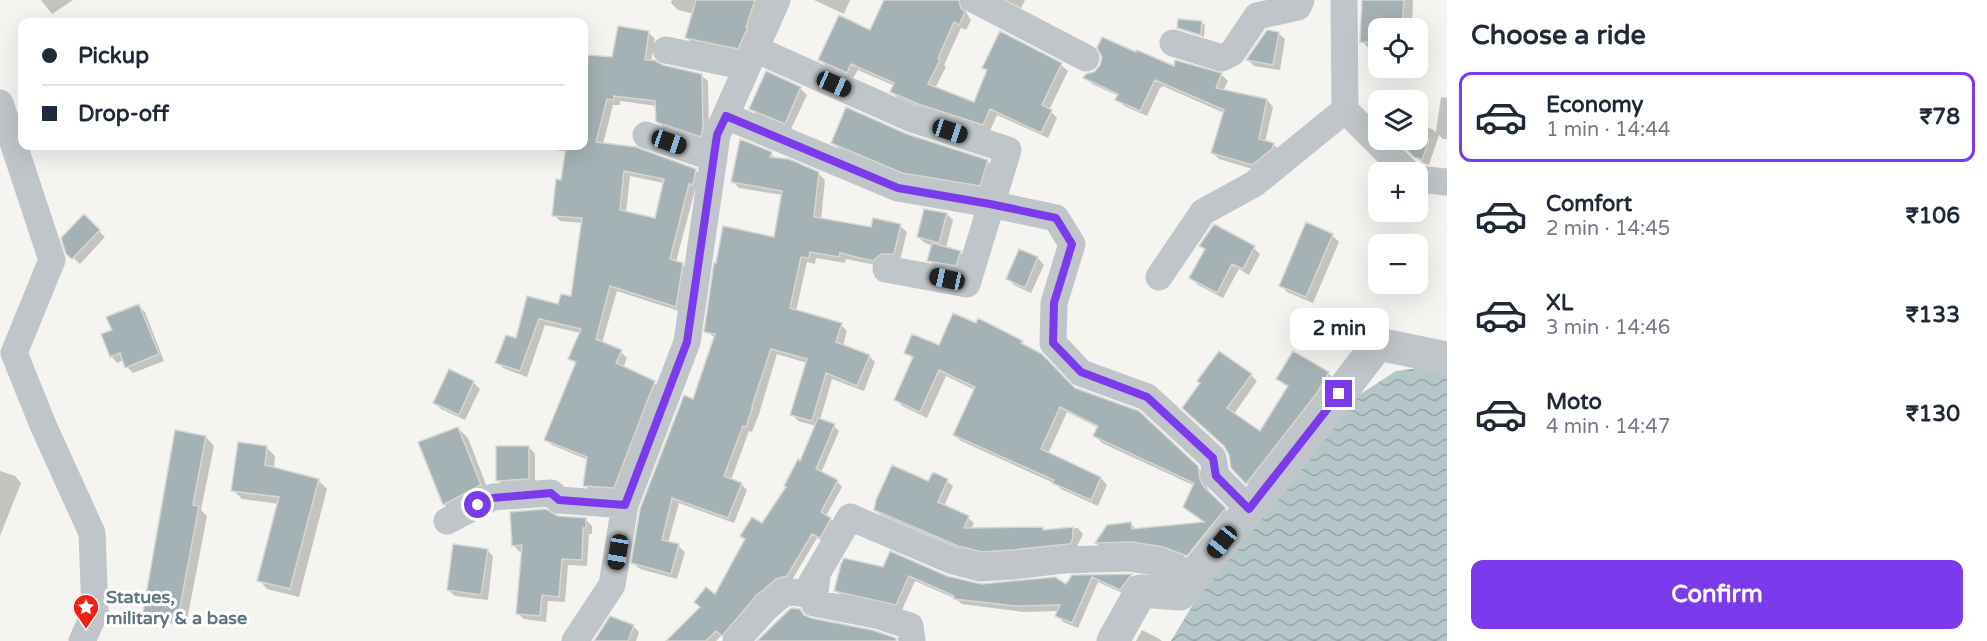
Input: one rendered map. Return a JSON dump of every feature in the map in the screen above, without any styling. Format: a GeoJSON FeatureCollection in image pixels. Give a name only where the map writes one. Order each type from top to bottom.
{"type":"FeatureCollection","features":[{"type":"Feature","properties":{"kind":"street"},"geometry":{"type":"LineString","coordinates":[[575,641],[612,585],[625,505],[687,342],[717,135],[777,0]]}},
{"type":"Feature","properties":{"kind":"street"},"geometry":{"type":"LineString","coordinates":[[975,0],[1086,58]]}},
{"type":"Feature","properties":{"kind":"street"},"geometry":{"type":"LineString","coordinates":[[1173,43],[1222,57],[1232,53],[1257,15],[1298,7],[1301,0]]}},
{"type":"Feature","properties":{"kind":"street"},"geometry":{"type":"LineString","coordinates":[[1344,0],[1345,110],[1397,162]]}},
{"type":"Feature","properties":{"kind":"street"},"geometry":{"type":"LineString","coordinates":[[666,50],[751,58],[912,119],[1008,150],[967,284],[885,269]]}},
{"type":"Feature","properties":{"kind":"street"},"geometry":{"type":"LineString","coordinates":[[0,103],[52,260],[14,353],[43,425],[92,533],[95,612],[82,641]]}},
{"type":"Feature","properties":{"kind":"street"},"geometry":{"type":"LineString","coordinates":[[1160,277],[1203,212],[1254,184],[1345,110]]}},
{"type":"Feature","properties":{"kind":"street"},"geometry":{"type":"LineString","coordinates":[[726,116],[898,188],[1056,218],[1072,244],[1054,303],[1053,343],[1081,372],[1147,397],[1213,458],[1216,476],[1249,509]]}},
{"type":"Feature","properties":{"kind":"street"},"geometry":{"type":"LineString","coordinates":[[646,135],[714,158]]}},
{"type":"Feature","properties":{"kind":"street"},"geometry":{"type":"LineString","coordinates":[[1428,180],[1447,182]]}},
{"type":"Feature","properties":{"kind":"street"},"geometry":{"type":"LineString","coordinates":[[1113,641],[1141,591],[1180,594],[1378,344],[1447,358]]}},
{"type":"Feature","properties":{"kind":"street"},"geometry":{"type":"LineString","coordinates":[[447,521],[493,498],[551,493],[559,500],[625,505]]}},
{"type":"Feature","properties":{"kind":"street"},"geometry":{"type":"LineString","coordinates":[[736,641],[766,608],[786,591],[805,594],[850,517],[952,561],[980,568],[1063,560],[1129,558],[1160,563],[1196,575]]}},
{"type":"Feature","properties":{"kind":"street"},"geometry":{"type":"LineString","coordinates":[[817,575],[814,603],[876,615],[910,626],[912,641]]}},
{"type":"Feature","properties":{"kind":"water"},"geometry":{"type":"Polygon","coordinates":[[[1419,368],[1447,374],[1447,641],[1171,641],[1213,571],[1359,395],[1396,371],[1419,368]]]}},
{"type":"Feature","properties":{"kind":"building"},"geometry":{"type":"Polygon","coordinates":[[[696,0],[755,0],[746,27],[748,27],[738,49],[685,38],[696,0]]]}},
{"type":"Feature","properties":{"kind":"building"},"geometry":{"type":"Polygon","coordinates":[[[884,0],[959,0],[965,12],[959,25],[954,22],[928,84],[974,102],[987,70],[982,68],[1000,31],[1062,63],[1042,105],[1052,110],[1041,133],[990,109],[983,125],[918,104],[890,92],[894,83],[851,64],[847,73],[818,60],[839,15],[870,30],[884,0]]]}},
{"type":"Feature","properties":{"kind":"building"},"geometry":{"type":"Polygon","coordinates":[[[1362,0],[1404,0],[1403,18],[1368,18],[1368,42],[1360,42],[1362,0]]]}},
{"type":"Feature","properties":{"kind":"building"},"geometry":{"type":"Polygon","coordinates":[[[1178,19],[1202,21],[1201,35],[1177,28],[1178,19]]]}},
{"type":"Feature","properties":{"kind":"building"},"geometry":{"type":"Polygon","coordinates":[[[618,26],[649,31],[645,60],[654,60],[663,65],[702,74],[703,127],[701,137],[656,122],[655,101],[614,96],[614,100],[607,99],[596,142],[636,147],[696,169],[693,185],[689,184],[670,259],[683,263],[676,307],[610,286],[596,339],[622,350],[616,363],[655,381],[614,488],[583,486],[587,457],[544,440],[576,362],[568,359],[581,329],[539,319],[520,371],[495,363],[506,335],[516,338],[527,296],[558,304],[561,294],[571,296],[582,218],[552,216],[556,179],[561,180],[565,150],[588,150],[588,55],[612,57],[618,26]],[[624,171],[620,210],[655,218],[664,179],[624,171]]]}},
{"type":"Feature","properties":{"kind":"building"},"geometry":{"type":"Polygon","coordinates":[[[1267,30],[1279,32],[1273,65],[1246,60],[1267,30]]]}},
{"type":"Feature","properties":{"kind":"building"},"geometry":{"type":"Polygon","coordinates":[[[1102,37],[1174,66],[1175,60],[1222,73],[1216,88],[1267,99],[1259,139],[1274,143],[1272,149],[1252,165],[1211,153],[1224,110],[1155,80],[1140,111],[1115,100],[1118,94],[1083,78],[1086,74],[1094,72],[1100,65],[1102,57],[1097,48],[1102,37]]]}},
{"type":"Feature","properties":{"kind":"building"},"geometry":{"type":"Polygon","coordinates":[[[766,71],[801,87],[785,124],[749,109],[766,71]]]}},
{"type":"Feature","properties":{"kind":"building"},"geometry":{"type":"Polygon","coordinates":[[[846,107],[907,134],[988,160],[980,186],[902,173],[831,143],[846,107]]]}},
{"type":"Feature","properties":{"kind":"building"},"geometry":{"type":"Polygon","coordinates":[[[740,139],[772,152],[770,157],[789,159],[819,172],[814,217],[871,227],[873,218],[901,224],[894,254],[881,254],[873,261],[840,253],[839,257],[810,252],[809,258],[801,257],[790,308],[842,323],[836,342],[870,355],[857,386],[826,373],[812,421],[790,415],[807,359],[771,349],[746,427],[743,426],[724,476],[742,483],[728,518],[672,498],[662,540],[679,544],[671,574],[631,563],[640,509],[684,395],[693,399],[715,334],[704,332],[714,263],[716,263],[723,226],[774,237],[782,191],[731,182],[740,139]]]}},
{"type":"Feature","properties":{"kind":"building"},"geometry":{"type":"Polygon","coordinates":[[[1407,150],[1426,150],[1422,160],[1414,157],[1407,150]]]}},
{"type":"Feature","properties":{"kind":"building"},"geometry":{"type":"Polygon","coordinates":[[[924,209],[947,213],[939,243],[917,237],[924,209]]]}},
{"type":"Feature","properties":{"kind":"building"},"geometry":{"type":"Polygon","coordinates":[[[84,214],[100,230],[72,259],[66,254],[61,238],[84,214]]]}},
{"type":"Feature","properties":{"kind":"building"},"geometry":{"type":"Polygon","coordinates":[[[1306,222],[1333,234],[1306,297],[1279,286],[1306,222]]]}},
{"type":"Feature","properties":{"kind":"building"},"geometry":{"type":"Polygon","coordinates":[[[1214,224],[1255,246],[1243,269],[1232,264],[1217,293],[1189,278],[1205,249],[1199,246],[1214,224]]]}},
{"type":"Feature","properties":{"kind":"building"},"geometry":{"type":"Polygon","coordinates":[[[932,243],[961,251],[956,266],[927,261],[932,243]]]}},
{"type":"Feature","properties":{"kind":"building"},"geometry":{"type":"Polygon","coordinates":[[[1019,249],[1038,257],[1025,288],[1006,279],[1019,249]]]}},
{"type":"Feature","properties":{"kind":"building"},"geometry":{"type":"Polygon","coordinates":[[[139,304],[159,354],[125,368],[120,353],[110,357],[101,334],[112,330],[106,317],[139,304]]]}},
{"type":"Feature","properties":{"kind":"building"},"geometry":{"type":"Polygon","coordinates":[[[953,313],[976,323],[978,318],[1023,341],[1021,343],[1042,354],[1075,388],[1139,411],[1198,466],[1204,487],[1226,508],[1187,556],[1163,547],[1132,542],[1095,543],[1107,525],[1131,522],[1132,529],[1204,522],[1183,507],[1194,483],[1093,436],[1098,426],[1060,407],[1041,449],[1101,477],[1091,500],[1052,483],[1054,480],[953,435],[975,387],[939,370],[920,412],[894,400],[913,357],[904,353],[912,334],[939,345],[953,313]]]}},
{"type":"Feature","properties":{"kind":"building"},"geometry":{"type":"Polygon","coordinates":[[[1219,351],[1252,374],[1227,408],[1260,431],[1288,386],[1276,379],[1293,351],[1329,372],[1317,393],[1246,484],[1231,468],[1229,455],[1224,446],[1182,408],[1200,383],[1197,381],[1219,351]]]}},
{"type":"Feature","properties":{"kind":"building"},"geometry":{"type":"Polygon","coordinates":[[[449,369],[474,381],[459,415],[433,403],[449,369]]]}},
{"type":"Feature","properties":{"kind":"building"},"geometry":{"type":"Polygon","coordinates":[[[818,418],[835,424],[816,469],[838,480],[821,512],[831,518],[820,538],[812,534],[787,576],[776,579],[756,596],[722,636],[716,631],[706,641],[666,641],[700,607],[694,602],[706,587],[715,594],[745,539],[740,536],[752,517],[762,523],[786,487],[784,486],[798,459],[800,461],[818,418]]]}},
{"type":"Feature","properties":{"kind":"building"},"geometry":{"type":"Polygon","coordinates":[[[458,427],[481,485],[443,505],[418,442],[458,427]]]}},
{"type":"Feature","properties":{"kind":"building"},"geometry":{"type":"Polygon","coordinates":[[[175,430],[206,436],[193,505],[199,506],[178,618],[143,612],[175,430]]]}},
{"type":"Feature","properties":{"kind":"building"},"geometry":{"type":"Polygon","coordinates":[[[238,442],[267,446],[265,465],[319,479],[290,589],[257,581],[279,497],[231,491],[238,442]]]}},
{"type":"Feature","properties":{"kind":"building"},"geometry":{"type":"Polygon","coordinates":[[[496,446],[529,446],[529,479],[496,481],[496,446]]]}},
{"type":"Feature","properties":{"kind":"building"},"geometry":{"type":"Polygon","coordinates":[[[892,465],[928,481],[933,472],[948,479],[938,502],[969,516],[964,528],[1043,527],[1043,530],[1073,527],[1073,538],[1070,544],[1012,550],[982,552],[958,546],[874,510],[876,500],[892,465]]]}},
{"type":"Feature","properties":{"kind":"building"},"geometry":{"type":"Polygon","coordinates":[[[546,509],[558,516],[586,518],[586,528],[583,528],[582,560],[562,559],[559,597],[542,595],[540,616],[516,614],[522,545],[512,546],[510,512],[546,509]]]}},
{"type":"Feature","properties":{"kind":"building"},"geometry":{"type":"Polygon","coordinates":[[[453,544],[488,549],[481,595],[447,590],[453,544]]]}},
{"type":"Feature","properties":{"kind":"building"},"geometry":{"type":"Polygon","coordinates":[[[890,551],[947,576],[981,584],[1055,577],[1066,584],[1072,575],[1132,574],[1120,590],[1092,577],[1072,623],[1055,616],[1060,605],[1016,606],[954,599],[954,596],[909,576],[896,605],[834,591],[844,558],[883,567],[890,551]]]}},
{"type":"Feature","properties":{"kind":"building"},"geometry":{"type":"Polygon","coordinates":[[[791,608],[800,609],[804,615],[811,618],[872,630],[896,638],[896,641],[757,641],[791,608]]]}},
{"type":"Feature","properties":{"kind":"building"},"geometry":{"type":"Polygon","coordinates":[[[610,616],[634,625],[628,641],[594,641],[610,616]]]}},
{"type":"Feature","properties":{"kind":"place","name":"Statues, military & a base"},"geometry":{"type":"Point","coordinates":[86,630]}},
{"type":"Feature","properties":{"kind":"route"},"geometry":{"type":"LineString","coordinates":[[478,505],[493,498],[551,493],[559,500],[625,505],[687,342],[717,135],[726,116],[898,188],[1056,218],[1072,244],[1054,303],[1053,343],[1081,372],[1147,397],[1213,458],[1216,476],[1249,509],[1339,394]]}}]}
